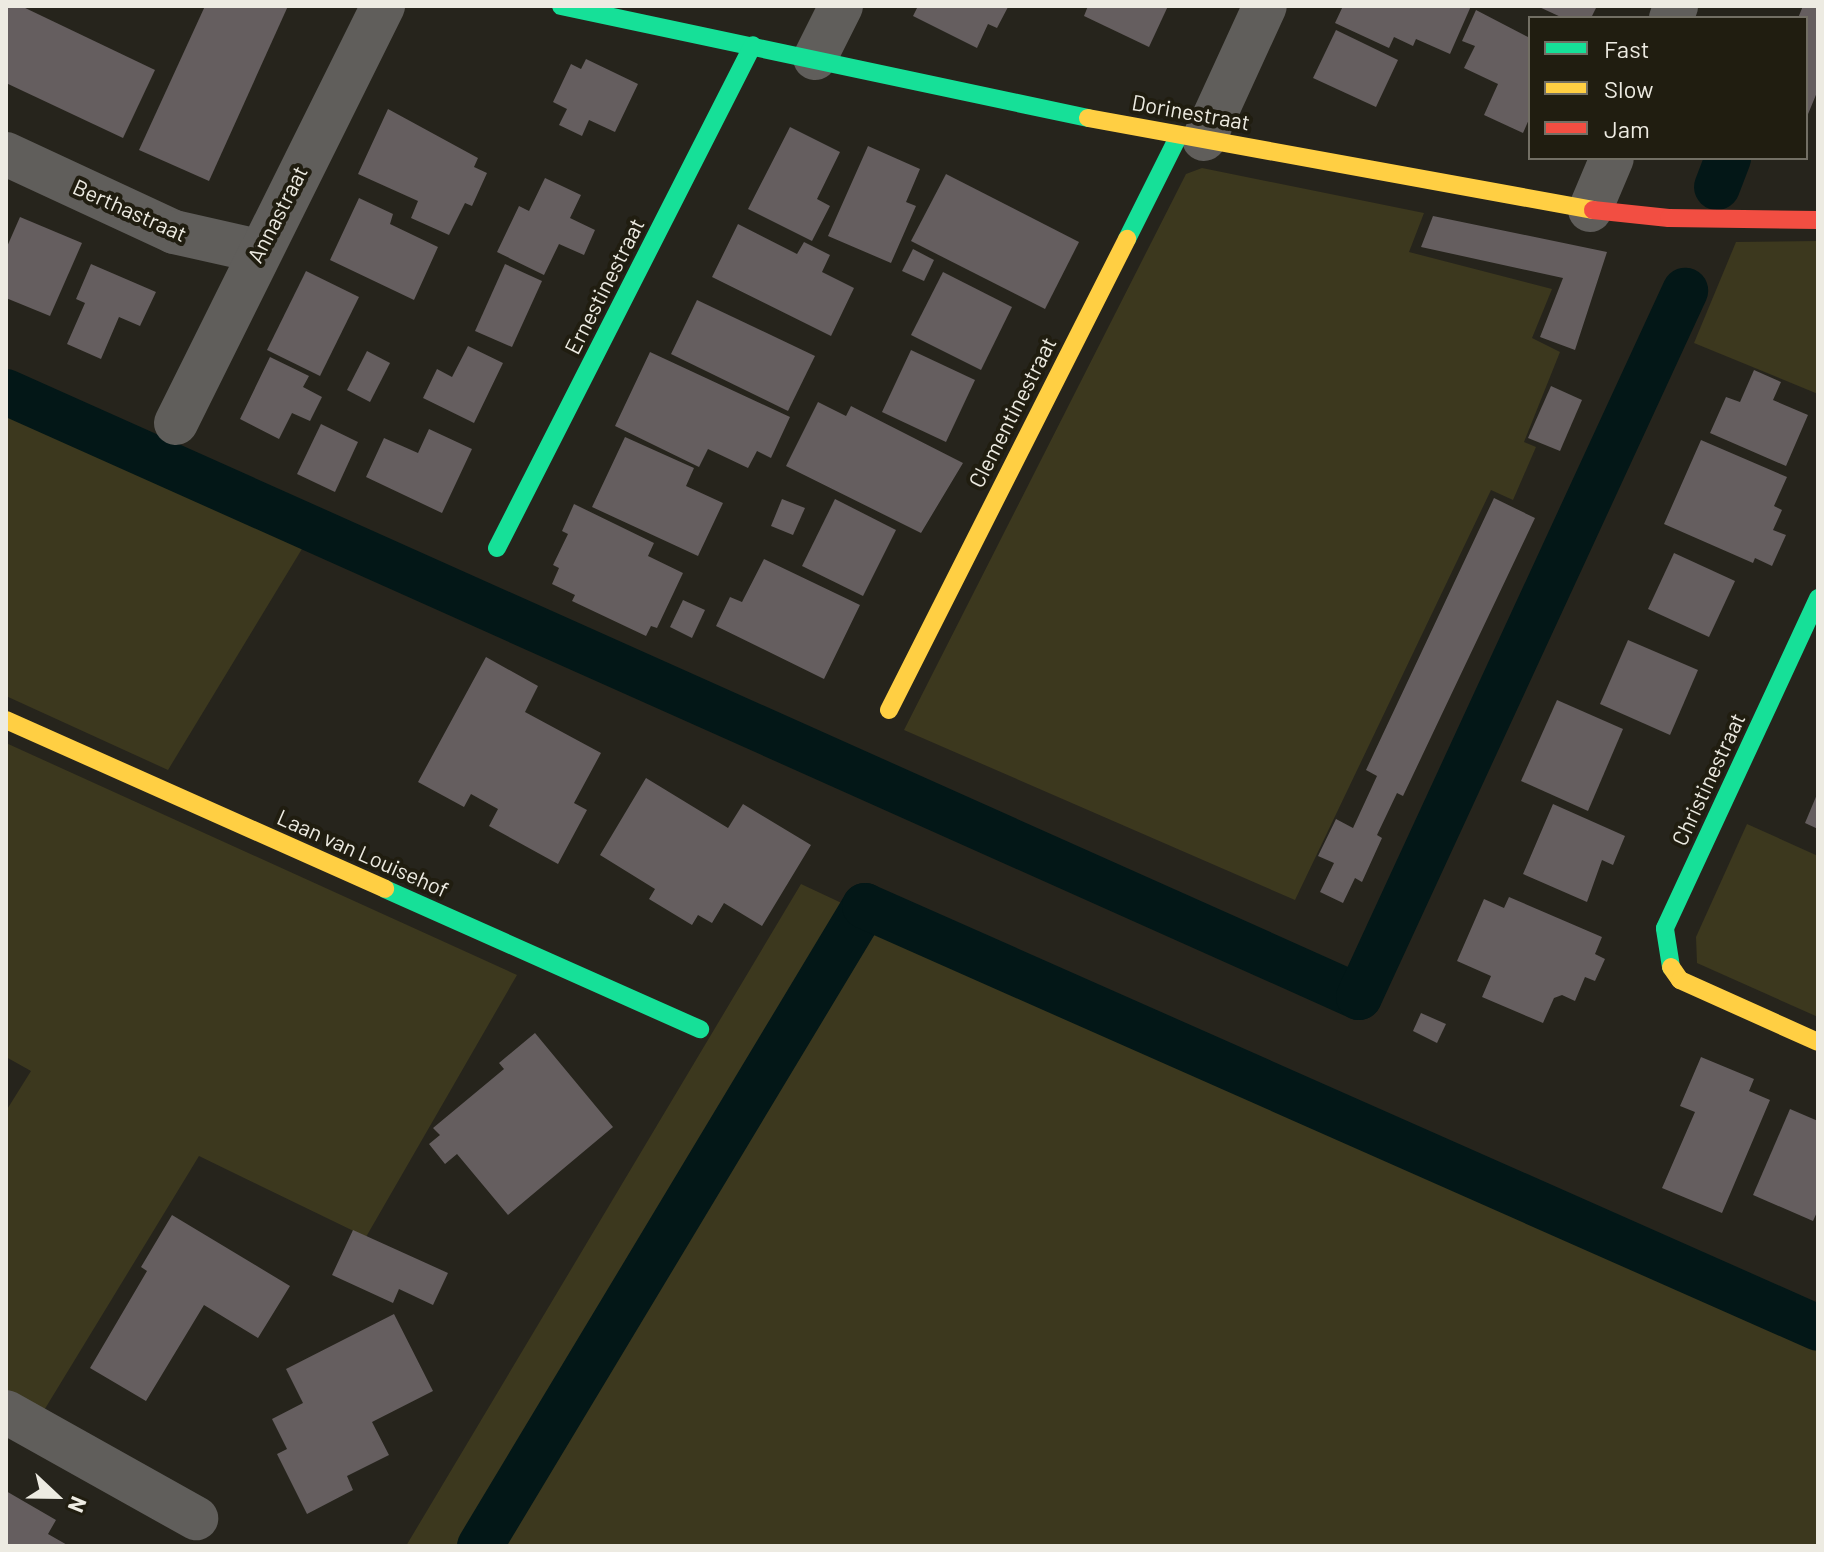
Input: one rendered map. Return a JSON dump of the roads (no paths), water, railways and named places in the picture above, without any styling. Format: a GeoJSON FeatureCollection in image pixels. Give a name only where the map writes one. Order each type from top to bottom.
{"type":"FeatureCollection","features":[{"type":"Feature","properties":{"kind":"street","name":"Annastraat"},"geometry":{"type":"LineString","coordinates":[[176,423],[258,251],[383,6]]}},
{"type":"Feature","properties":{"kind":"street","name":"Dorinestraat"},"geometry":{"type":"LineString","coordinates":[[561,6],[1191,138],[1590,210],[1669,218],[1818,220]]}},
{"type":"Feature","properties":{"kind":"street"},"geometry":{"type":"LineString","coordinates":[[815,58],[841,6]]}},
{"type":"Feature","properties":{"kind":"street"},"geometry":{"type":"LineString","coordinates":[[1191,138],[1265,6]]}},
{"type":"Feature","properties":{"kind":"street","name":"Ernestinestraat"},"geometry":{"type":"LineString","coordinates":[[497,548],[753,45]]}},
{"type":"Feature","properties":{"kind":"street","name":"Clementinestraat"},"geometry":{"type":"LineString","coordinates":[[889,710],[1191,138]]}},
{"type":"Feature","properties":{"kind":"street","name":"Berthastraat"},"geometry":{"type":"LineString","coordinates":[[6,154],[174,232],[258,251]]}},
{"type":"Feature","properties":{"kind":"street"},"geometry":{"type":"LineString","coordinates":[[1590,210],[1611,160]]}},
{"type":"Feature","properties":{"kind":"street","name":"Christinestraat"},"geometry":{"type":"LineString","coordinates":[[1818,598],[1808,647],[1665,928],[1666,958],[1680,980],[1818,1042]]}},
{"type":"Feature","properties":{"kind":"street","name":"Laan van Louisehof"},"geometry":{"type":"LineString","coordinates":[[6,720],[700,1029]]}},
{"type":"Feature","properties":{"kind":"street"},"geometry":{"type":"LineString","coordinates":[[6,1412],[196,1518]]}},
{"type":"Feature","properties":{"kind":"waterway"},"geometry":{"type":"LineString","coordinates":[[1717,187],[1727,160]]}},
{"type":"Feature","properties":{"kind":"waterway"},"geometry":{"type":"LineString","coordinates":[[6,392],[1359,997],[1685,291]]}},
{"type":"Feature","properties":{"kind":"waterway"},"geometry":{"type":"LineString","coordinates":[[480,1546],[865,906],[1818,1328]]}}]}
